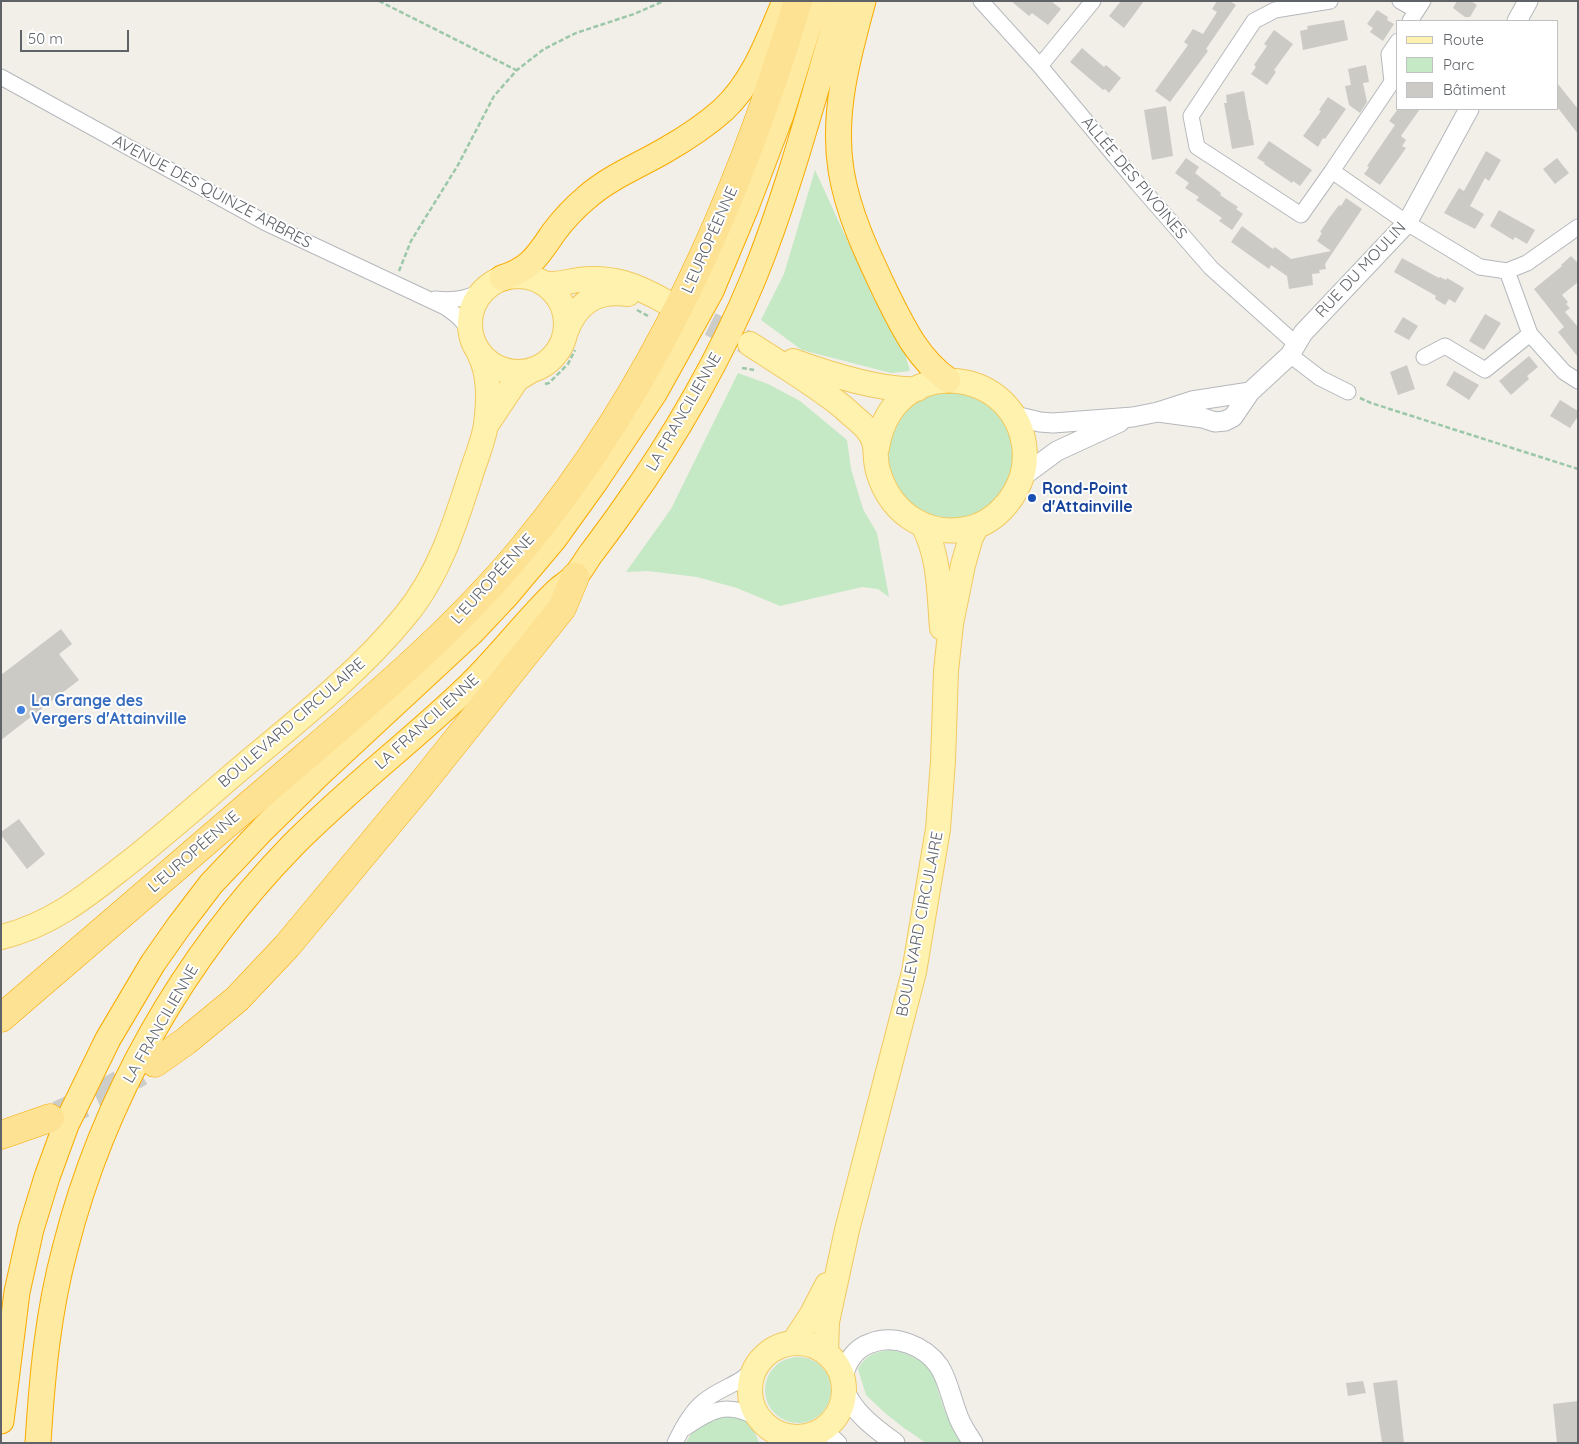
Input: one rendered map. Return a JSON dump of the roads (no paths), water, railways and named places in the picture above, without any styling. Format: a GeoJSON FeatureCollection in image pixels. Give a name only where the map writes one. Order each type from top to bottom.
{"type":"FeatureCollection","features":[{"type":"Feature","properties":{"kind":"highway"},"geometry":{"type":"LineString","coordinates":[[495,282],[519,272],[534,261],[555,230],[587,197],[620,174],[688,137],[724,109],[748,79],[767,45],[785,1]]}},
{"type":"Feature","properties":{"kind":"highway","name":"L'EUROPÉENNE"},"geometry":{"type":"LineString","coordinates":[[1,1018],[346,722],[436,640],[499,575],[566,493],[605,437],[638,383],[672,322],[700,265],[740,170],[798,1]]}},
{"type":"Feature","properties":{"kind":"highway"},"geometry":{"type":"LineString","coordinates":[[1,1421],[17,1292],[31,1229],[66,1125],[108,1039],[130,1000],[179,926],[211,884],[319,774],[473,631],[506,596],[554,539],[596,482],[655,392],[711,291],[781,115],[816,1]]}},
{"type":"Feature","properties":{"kind":"highway","name":"LA FRANCILIENNE"},"geometry":{"type":"LineString","coordinates":[[38,1443],[42,1377],[54,1300],[64,1252],[76,1209],[99,1143],[138,1058],[171,1000],[210,942],[291,847],[338,802],[470,685],[556,591],[575,577],[646,478],[692,402],[725,340],[754,278],[795,159],[842,1]]}},
{"type":"Feature","properties":{"kind":"highway"},"geometry":{"type":"LineString","coordinates":[[863,1],[842,83],[839,122],[841,170],[849,204],[863,244],[902,324],[919,353],[948,380]]}},
{"type":"Feature","properties":{"kind":"highway"},"geometry":{"type":"LineString","coordinates":[[155,1063],[186,1041],[237,999],[287,946],[430,773],[562,608],[575,577]]}},
{"type":"Feature","properties":{"kind":"highway"},"geometry":{"type":"LineString","coordinates":[[1,1135],[50,1118]]}},
{"type":"Feature","properties":{"kind":"main road"},"geometry":{"type":"LineString","coordinates":[[543,283],[558,284],[577,280],[605,279],[637,287],[666,302],[618,293],[601,294],[588,300],[571,319],[565,334],[559,348],[549,360],[537,368],[522,372],[510,372],[490,363],[476,346],[470,326],[471,311],[477,297],[495,282],[517,276],[531,277],[543,283],[554,292],[562,305],[566,318],[565,334]]}},
{"type":"Feature","properties":{"kind":"main road"},"geometry":{"type":"LineString","coordinates":[[877,448],[867,429],[826,394],[750,344],[827,373],[890,388],[903,390],[948,380],[980,386],[994,394],[1006,404],[1015,416],[1023,434],[1026,457],[1023,476],[1015,495],[1002,511],[977,526],[959,530],[941,530],[923,525],[909,518],[894,504],[883,487],[877,468],[877,448],[880,432],[890,412],[902,399],[917,388]]}},
{"type":"Feature","properties":{"kind":"main road","name":"BOULEVARD CIRCULAIRE"},"geometry":{"type":"LineString","coordinates":[[1,937],[43,923],[79,902],[141,853],[363,663],[406,615],[432,574],[453,528],[486,425],[487,372],[476,346]]}},
{"type":"Feature","properties":{"kind":"main road","name":"BOULEVARD CIRCULAIRE"},"geometry":{"type":"LineString","coordinates":[[486,425],[517,378],[537,368]]}},
{"type":"Feature","properties":{"kind":"main road","name":"BOULEVARD CIRCULAIRE"},"geometry":{"type":"LineString","coordinates":[[923,525],[930,538],[936,563],[946,671]]}},
{"type":"Feature","properties":{"kind":"main road","name":"BOULEVARD CIRCULAIRE"},"geometry":{"type":"LineString","coordinates":[[826,1353],[828,1316],[847,1230],[914,972],[927,902],[938,830],[943,761],[946,671],[951,624],[967,550],[977,526]]}},
{"type":"Feature","properties":{"kind":"main road","name":"BOULEVARD CIRCULAIRE"},"geometry":{"type":"LineString","coordinates":[[793,1343],[827,1286],[847,1230]]}},
{"type":"Feature","properties":{"kind":"main road"},"geometry":{"type":"LineString","coordinates":[[793,1343],[805,1343],[826,1353],[835,1362],[844,1384],[842,1404],[835,1418],[832,1436],[814,1435],[800,1440],[763,1428],[750,1400],[749,1390],[750,1380],[756,1366],[766,1354],[778,1346],[793,1343]]}},
{"type":"Feature","properties":{"kind":"street","name":"ALLÉE DES PIVOINES"},"geometry":{"type":"LineString","coordinates":[[981,1],[1040,66],[1211,268],[1320,378],[1348,392]]}},
{"type":"Feature","properties":{"kind":"street"},"geometry":{"type":"LineString","coordinates":[[1040,66],[1092,1]]}},
{"type":"Feature","properties":{"kind":"street"},"geometry":{"type":"LineString","coordinates":[[1330,1],[1274,10],[1254,21],[1191,116],[1197,147],[1301,215],[1392,82],[1390,54],[1396,44]]}},
{"type":"Feature","properties":{"kind":"street"},"geometry":{"type":"LineString","coordinates":[[1400,1],[1416,11]]}},
{"type":"Feature","properties":{"kind":"street"},"geometry":{"type":"LineString","coordinates":[[1518,20],[1528,1]]}},
{"type":"Feature","properties":{"kind":"street","name":"AVENUE DES QUINZE ARBRES"},"geometry":{"type":"LineString","coordinates":[[1,77],[266,224],[445,307],[462,320],[476,346]]}},
{"type":"Feature","properties":{"kind":"street","name":"RUE DU MOULIN"},"geometry":{"type":"LineString","coordinates":[[1015,416],[1053,423],[1132,417],[1158,412],[1196,417],[1215,422],[1233,417],[1250,392],[1293,349],[1303,333],[1407,223],[1468,110]]}},
{"type":"Feature","properties":{"kind":"street"},"geometry":{"type":"LineString","coordinates":[[1332,171],[1407,223],[1480,267],[1507,271],[1527,263],[1578,227]]}},
{"type":"Feature","properties":{"kind":"street"},"geometry":{"type":"LineString","coordinates":[[1507,271],[1530,334],[1564,372],[1578,381]]}},
{"type":"Feature","properties":{"kind":"street","name":"AVENUE DES QUINZE ARBRES"},"geometry":{"type":"LineString","coordinates":[[426,298],[453,301],[476,295],[495,282]]}},
{"type":"Feature","properties":{"kind":"street"},"geometry":{"type":"LineString","coordinates":[[1424,356],[1445,346],[1486,370],[1530,334]]}},
{"type":"Feature","properties":{"kind":"street","name":"RUE DU MOULIN"},"geometry":{"type":"LineString","coordinates":[[1023,476],[1057,451],[1132,417]]}},
{"type":"Feature","properties":{"kind":"street"},"geometry":{"type":"LineString","coordinates":[[895,1443],[851,1404],[844,1384],[846,1367],[858,1349],[883,1340],[900,1341],[912,1345],[927,1354],[939,1367],[947,1384],[957,1415],[973,1443]]}},
{"type":"Feature","properties":{"kind":"street"},"geometry":{"type":"LineString","coordinates":[[679,1437],[692,1413],[704,1400],[745,1378],[756,1366]]}},
{"type":"Feature","properties":{"kind":"street"},"geometry":{"type":"LineString","coordinates":[[679,1437],[707,1415],[722,1409],[740,1410],[763,1428]]}},
{"type":"Feature","properties":{"kind":"tunnel"},"geometry":{"type":"LineString","coordinates":[[678,308],[746,342]]}},
{"type":"Feature","properties":{"kind":"tunnel"},"geometry":{"type":"LineString","coordinates":[[58,1115],[100,1096],[140,1072]]}},
{"type":"Feature","properties":{"kind":"place","name":"Rond-Point d'Attainville"},"geometry":{"type":"Point","coordinates":[1032,498]}},
{"type":"Feature","properties":{"kind":"place","name":"La Grange des Vergers d'Attainville"},"geometry":{"type":"Point","coordinates":[21,710]}}]}
